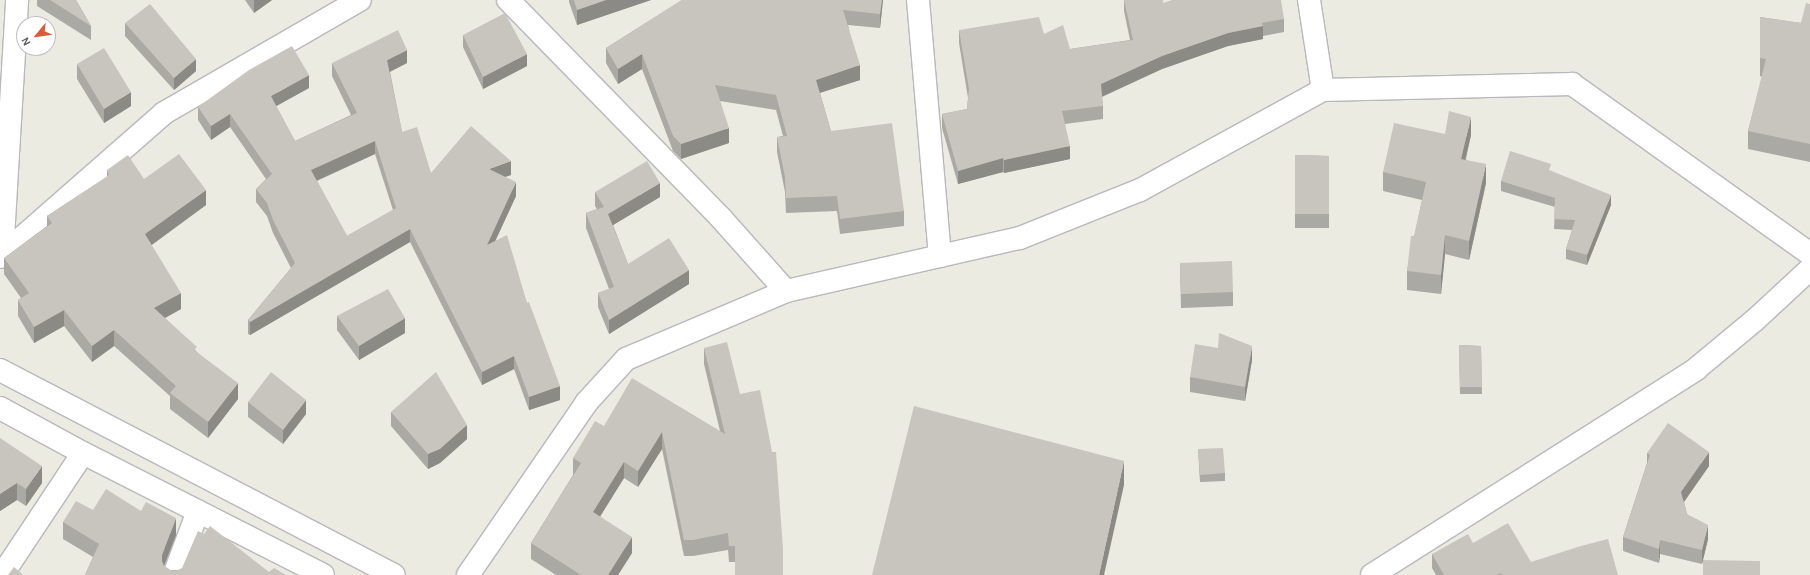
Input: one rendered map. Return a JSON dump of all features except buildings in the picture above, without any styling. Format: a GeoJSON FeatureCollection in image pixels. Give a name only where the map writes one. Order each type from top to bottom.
{"type":"FeatureCollection","features":[{"type":"Feature","properties":{"kind":"street"},"geometry":{"type":"LineString","coordinates":[[1,256],[17,0]]}},
{"type":"Feature","properties":{"kind":"street"},"geometry":{"type":"LineString","coordinates":[[1,256],[164,113],[360,0]]}},
{"type":"Feature","properties":{"kind":"street"},"geometry":{"type":"LineString","coordinates":[[508,0],[721,218],[786,290]]}},
{"type":"Feature","properties":{"kind":"street"},"geometry":{"type":"LineString","coordinates":[[918,0],[940,256]]}},
{"type":"Feature","properties":{"kind":"street"},"geometry":{"type":"LineString","coordinates":[[1309,0],[1323,90]]}},
{"type":"Feature","properties":{"kind":"street"},"geometry":{"type":"LineString","coordinates":[[468,575],[586,403],[626,359],[786,290],[1020,238],[1140,190],[1323,90],[1572,84],[1810,254]]}},
{"type":"Feature","properties":{"kind":"street"},"geometry":{"type":"LineString","coordinates":[[1372,575],[1696,369],[1755,320],[1810,269]]}},
{"type":"Feature","properties":{"kind":"street"},"geometry":{"type":"LineString","coordinates":[[0,370],[394,575]]}},
{"type":"Feature","properties":{"kind":"street"},"geometry":{"type":"LineString","coordinates":[[0,408],[83,453],[323,575]]}},
{"type":"Feature","properties":{"kind":"street"},"geometry":{"type":"LineString","coordinates":[[2,575],[83,453]]}},
{"type":"Feature","properties":{"kind":"street"},"geometry":{"type":"LineString","coordinates":[[174,575],[198,512]]}}]}
